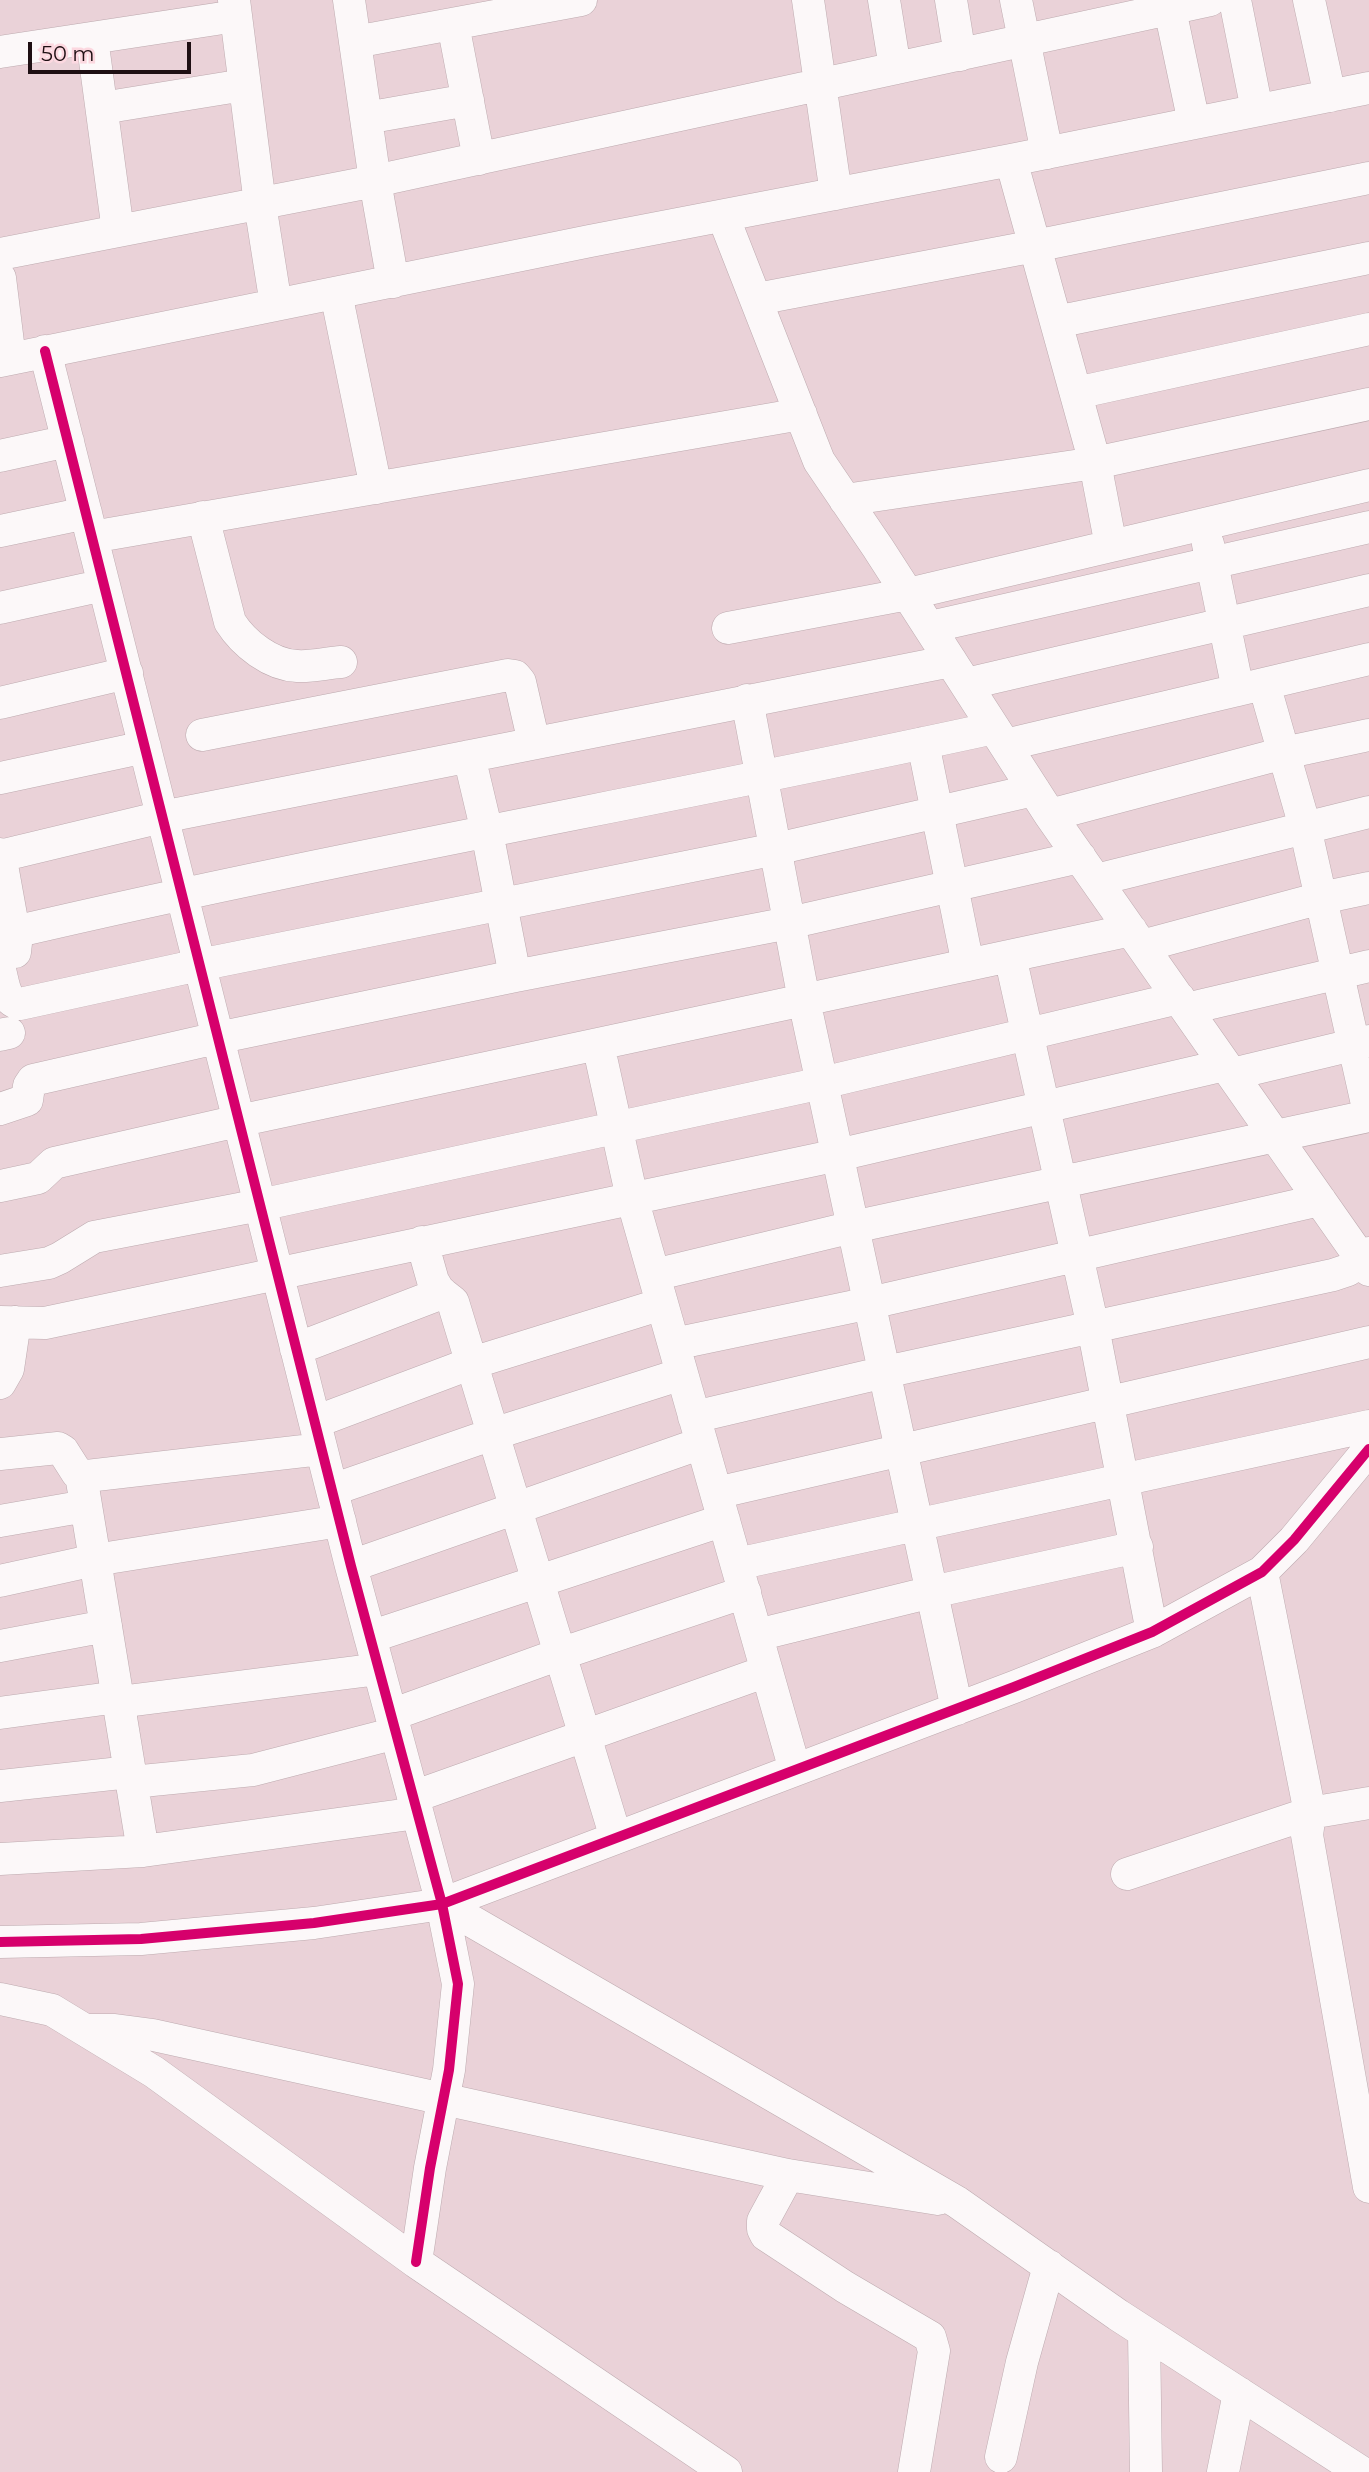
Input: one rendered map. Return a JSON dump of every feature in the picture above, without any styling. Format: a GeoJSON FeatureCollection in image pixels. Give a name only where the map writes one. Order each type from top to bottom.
{"type":"FeatureCollection","features":[{"type":"Feature","properties":{"kind":"street"},"geometry":{"type":"LineString","coordinates":[[349,0],[375,181],[393,282]]}},
{"type":"Feature","properties":{"kind":"street"},"geometry":{"type":"LineString","coordinates":[[355,42],[581,0]]}},
{"type":"Feature","properties":{"kind":"street"},"geometry":{"type":"LineString","coordinates":[[808,0],[836,194]]}},
{"type":"Feature","properties":{"kind":"street"},"geometry":{"type":"LineString","coordinates":[[884,0],[895,68]]}},
{"type":"Feature","properties":{"kind":"street"},"geometry":{"type":"LineString","coordinates":[[951,0],[960,55]]}},
{"type":"Feature","properties":{"kind":"street"},"geometry":{"type":"LineString","coordinates":[[1016,0],[1047,153]]}},
{"type":"Feature","properties":{"kind":"street"},"geometry":{"type":"LineString","coordinates":[[0,254],[375,181],[960,55],[1023,41],[1102,12],[1210,0]]}},
{"type":"Feature","properties":{"kind":"street"},"geometry":{"type":"LineString","coordinates":[[1235,0],[1257,110]]}},
{"type":"Feature","properties":{"kind":"street"},"geometry":{"type":"LineString","coordinates":[[1309,0],[1330,96]]}},
{"type":"Feature","properties":{"kind":"street"},"geometry":{"type":"LineString","coordinates":[[1169,5],[1195,123]]}},
{"type":"Feature","properties":{"kind":"street"},"geometry":{"type":"LineString","coordinates":[[0,52],[92,38],[235,8],[276,305]]}},
{"type":"Feature","properties":{"kind":"street"},"geometry":{"type":"LineString","coordinates":[[453,24],[479,159]]}},
{"type":"Feature","properties":{"kind":"street"},"geometry":{"type":"LineString","coordinates":[[92,38],[118,231]]}},
{"type":"Feature","properties":{"kind":"street"},"geometry":{"type":"LineString","coordinates":[[102,108],[244,85]]}},
{"type":"Feature","properties":{"kind":"street"},"geometry":{"type":"LineString","coordinates":[[0,278],[5,360],[1369,88]]}},
{"type":"Feature","properties":{"kind":"street"},"geometry":{"type":"LineString","coordinates":[[366,118],[468,100]]}},
{"type":"Feature","properties":{"kind":"street"},"geometry":{"type":"LineString","coordinates":[[1011,160],[1095,463],[1111,546]]}},
{"type":"Feature","properties":{"kind":"street"},"geometry":{"type":"LineString","coordinates":[[757,299],[1369,178]]}},
{"type":"Feature","properties":{"kind":"street"},"geometry":{"type":"LineString","coordinates":[[351,1566],[516,1509],[698,1430],[885,1373],[1333,1275],[1367,1261],[1320,1200],[1042,802],[819,461],[723,216]]}},
{"type":"Feature","properties":{"kind":"street"},"geometry":{"type":"LineString","coordinates":[[1056,322],[1369,258]]}},
{"type":"Feature","properties":{"kind":"street"},"geometry":{"type":"LineString","coordinates":[[336,293],[376,488]]}},
{"type":"Feature","properties":{"kind":"street"},"geometry":{"type":"LineString","coordinates":[[1076,393],[1369,329]]}},
{"type":"Feature","properties":{"kind":"street"},"geometry":{"type":"LineString","coordinates":[[45,351],[351,1566],[442,1904],[458,1984],[449,2070],[415,2262]]}},
{"type":"Feature","properties":{"kind":"street"},"geometry":{"type":"LineString","coordinates":[[845,500],[1095,463],[1369,404]]}},
{"type":"Feature","properties":{"kind":"street"},"geometry":{"type":"LineString","coordinates":[[0,531],[204,517],[801,414]]}},
{"type":"Feature","properties":{"kind":"street"},"geometry":{"type":"LineString","coordinates":[[0,456],[68,441]]}},
{"type":"Feature","properties":{"kind":"street"},"geometry":{"type":"LineString","coordinates":[[728,628],[908,594],[1369,485]]}},
{"type":"Feature","properties":{"kind":"street"},"geometry":{"type":"LineString","coordinates":[[204,517],[230,622],[237,633],[276,662],[288,666],[341,662]]}},
{"type":"Feature","properties":{"kind":"street"},"geometry":{"type":"LineString","coordinates":[[0,1454],[58,1448],[81,1475],[318,1436],[472,1363],[658,1289],[853,1227],[1276,1137],[1369,1114],[1361,1043],[1338,973],[1305,827],[1284,753],[1251,687],[1225,624],[1204,524]]}},
{"type":"Feature","properties":{"kind":"street"},"geometry":{"type":"LineString","coordinates":[[930,627],[1369,527]]}},
{"type":"Feature","properties":{"kind":"street"},"geometry":{"type":"LineString","coordinates":[[0,608],[104,585]]}},
{"type":"Feature","properties":{"kind":"street"},"geometry":{"type":"LineString","coordinates":[[1369,590],[1225,624],[959,673],[747,700],[162,817],[1,868],[7,946],[181,893],[762,778],[923,743],[999,736],[1251,687],[1369,659]]}},
{"type":"Feature","properties":{"kind":"street"},"geometry":{"type":"LineString","coordinates":[[0,703],[127,673]]}},
{"type":"Feature","properties":{"kind":"street"},"geometry":{"type":"LineString","coordinates":[[202,735],[508,675],[515,676],[520,682],[534,743]]}},
{"type":"Feature","properties":{"kind":"street"},"geometry":{"type":"LineString","coordinates":[[747,700],[804,1000],[957,1709]]}},
{"type":"Feature","properties":{"kind":"street"},"geometry":{"type":"LineString","coordinates":[[0,970],[8,998],[13,1003],[20,1004],[501,903],[776,849],[938,812],[1042,802],[1369,735]]}},
{"type":"Feature","properties":{"kind":"street"},"geometry":{"type":"LineString","coordinates":[[923,743],[968,965]]}},
{"type":"Feature","properties":{"kind":"street"},"geometry":{"type":"LineString","coordinates":[[0,778],[145,747]]}},
{"type":"Feature","properties":{"kind":"street"},"geometry":{"type":"LineString","coordinates":[[469,756],[515,976]]}},
{"type":"Feature","properties":{"kind":"street"},"geometry":{"type":"LineString","coordinates":[[0,1109],[27,1100],[29,1086],[33,1080],[218,1038],[515,976],[789,923],[953,886],[1088,869],[1369,812]]}},
{"type":"Feature","properties":{"kind":"street"},"geometry":{"type":"LineString","coordinates":[[0,1186],[38,1178],[54,1163],[238,1121],[1010,956],[1136,938],[1369,888]]}},
{"type":"Feature","properties":{"kind":"street"},"geometry":{"type":"LineString","coordinates":[[1010,956],[1078,1255],[1152,1632]]}},
{"type":"Feature","properties":{"kind":"street"},"geometry":{"type":"LineString","coordinates":[[0,1270],[49,1263],[94,1237],[260,1205],[822,1083],[1026,1035],[1369,966]]}},
{"type":"Feature","properties":{"kind":"street"},"geometry":{"type":"LineString","coordinates":[[0,1383],[8,1370],[8,1322],[45,1323],[838,1155],[1045,1107],[1361,1043]]}},
{"type":"Feature","properties":{"kind":"street"},"geometry":{"type":"LineString","coordinates":[[598,1044],[632,1198],[796,1770]]}},
{"type":"Feature","properties":{"kind":"street"},"geometry":{"type":"LineString","coordinates":[[674,1344],[870,1303],[1320,1200]]}},
{"type":"Feature","properties":{"kind":"street"},"geometry":{"type":"LineString","coordinates":[[422,1242],[433,1281],[453,1302],[616,1838]]}},
{"type":"Feature","properties":{"kind":"street"},"geometry":{"type":"LineString","coordinates":[[296,1349],[442,1293]]}},
{"type":"Feature","properties":{"kind":"street"},"geometry":{"type":"LineString","coordinates":[[370,1637],[538,1581],[720,1507],[902,1450],[1369,1342]]}},
{"type":"Feature","properties":{"kind":"street"},"geometry":{"type":"LineString","coordinates":[[332,1490],[493,1434],[682,1374]]}},
{"type":"Feature","properties":{"kind":"street"},"geometry":{"type":"LineString","coordinates":[[0,1786],[253,1770],[393,1724],[741,1578],[917,1523],[1369,1426]]}},
{"type":"Feature","properties":{"kind":"street"},"geometry":{"type":"LineString","coordinates":[[0,1942],[141,1939],[314,1923],[442,1904],[957,1709],[1152,1632],[1262,1572],[1294,1540],[1369,1449]]}},
{"type":"Feature","properties":{"kind":"street"},"geometry":{"type":"LineString","coordinates":[[81,1475],[143,1851]]}},
{"type":"Feature","properties":{"kind":"street"},"geometry":{"type":"LineString","coordinates":[[0,1521],[86,1506]]}},
{"type":"Feature","properties":{"kind":"street"},"geometry":{"type":"LineString","coordinates":[[0,1581],[95,1560],[340,1521]]}},
{"type":"Feature","properties":{"kind":"street"},"geometry":{"type":"LineString","coordinates":[[757,1635],[932,1592],[1137,1547]]}},
{"type":"Feature","properties":{"kind":"street"},"geometry":{"type":"LineString","coordinates":[[1262,1572],[1310,1813],[1307,1835],[1369,2187]]}},
{"type":"Feature","properties":{"kind":"street"},"geometry":{"type":"LineString","coordinates":[[0,1646],[106,1626]]}},
{"type":"Feature","properties":{"kind":"street"},"geometry":{"type":"LineString","coordinates":[[0,1713],[379,1669]]}},
{"type":"Feature","properties":{"kind":"street"},"geometry":{"type":"LineString","coordinates":[[0,1859],[143,1851],[415,1805],[585,1735],[767,1671]]}},
{"type":"Feature","properties":{"kind":"street"},"geometry":{"type":"LineString","coordinates":[[1126,1874],[1310,1813],[1369,1803]]}},
{"type":"Feature","properties":{"kind":"street"},"geometry":{"type":"LineString","coordinates":[[442,1904],[957,2202],[1144,2332],[1361,2472]]}},
{"type":"Feature","properties":{"kind":"street"},"geometry":{"type":"LineString","coordinates":[[0,1999],[52,2010],[154,2072],[415,2262],[726,2472]]}},
{"type":"Feature","properties":{"kind":"street"},"geometry":{"type":"LineString","coordinates":[[86,2030],[115,2030],[153,2035],[788,2175],[957,2202]]}},
{"type":"Feature","properties":{"kind":"street"},"geometry":{"type":"LineString","coordinates":[[788,2175],[763,2221],[766,2235],[845,2287],[930,2337],[933,2351],[914,2472]]}},
{"type":"Feature","properties":{"kind":"street"},"geometry":{"type":"LineString","coordinates":[[1001,2457],[1022,2362],[1049,2266]]}},
{"type":"Feature","properties":{"kind":"street"},"geometry":{"type":"LineString","coordinates":[[1144,2332],[1146,2472]]}},
{"type":"Feature","properties":{"kind":"street"},"geometry":{"type":"LineString","coordinates":[[1223,2472],[1239,2393]]}},
{"type":"Feature","properties":{"kind":"cycle path"},"geometry":{"type":"LineString","coordinates":[[45,351],[351,1566],[442,1904],[458,1984],[449,2070],[430,2168],[416,2262]]}},
{"type":"Feature","properties":{"kind":"cycle path"},"geometry":{"type":"LineString","coordinates":[[0,1942],[141,1939],[314,1923],[442,1904],[1152,1632],[1262,1572],[1294,1540],[1369,1449]]}}]}
